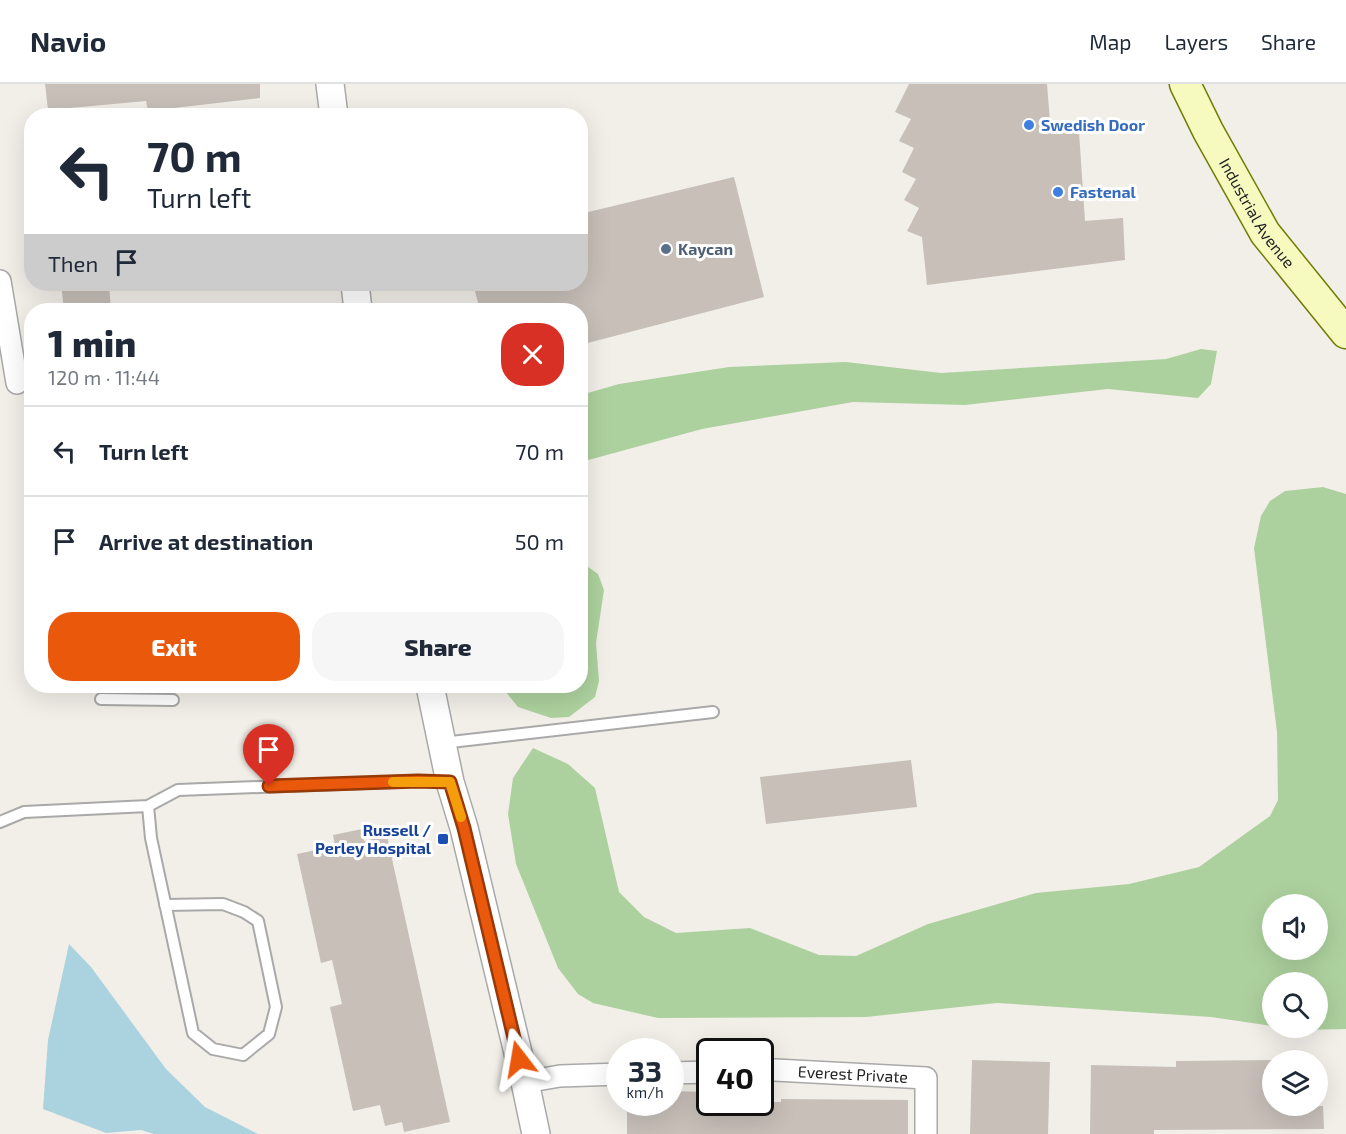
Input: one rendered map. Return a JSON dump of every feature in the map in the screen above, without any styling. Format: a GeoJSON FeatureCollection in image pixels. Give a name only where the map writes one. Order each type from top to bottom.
{"type":"FeatureCollection","features":[{"type":"Feature","properties":{"kind":"main road","name":"Industrial Avenue"},"geometry":{"type":"LineString","coordinates":[[1185,84],[1208,131],[1265,233],[1346,333]]}},
{"type":"Feature","properties":{"kind":"street"},"geometry":{"type":"LineString","coordinates":[[330,84],[333,108]]}},
{"type":"Feature","properties":{"kind":"street"},"geometry":{"type":"LineString","coordinates":[[0,281],[17,383]]}},
{"type":"Feature","properties":{"kind":"street"},"geometry":{"type":"LineString","coordinates":[[431,693],[450,782],[464,828],[536,1134]]}},
{"type":"Feature","properties":{"kind":"street","name":"Everest Private"},"geometry":{"type":"LineString","coordinates":[[774,1071],[926,1078],[926,1134]]}},
{"type":"Feature","properties":{"kind":"street"},"geometry":{"type":"LineString","coordinates":[[525,1082],[560,1076],[606,1074]]}},
{"type":"Feature","properties":{"kind":"lane"},"geometry":{"type":"LineString","coordinates":[[101,699],[173,700]]}},
{"type":"Feature","properties":{"kind":"lane"},"geometry":{"type":"LineString","coordinates":[[442,743],[713,712]]}},
{"type":"Feature","properties":{"kind":"lane"},"geometry":{"type":"LineString","coordinates":[[0,822],[24,812],[148,806],[178,790],[450,782]]}},
{"type":"Feature","properties":{"kind":"lane"},"geometry":{"type":"LineString","coordinates":[[148,806],[151,838],[165,905],[193,1033],[213,1049],[243,1055],[269,1034],[276,1007],[258,921],[244,912],[223,904],[165,905]]}},
{"type":"Feature","properties":{"kind":"green space"},"geometry":{"type":"Polygon","coordinates":[[[1201,349],[1217,351],[1211,384],[1198,398],[1108,389],[965,405],[853,402],[702,429],[588,460],[588,393],[619,384],[729,367],[846,362],[941,373],[1166,359],[1201,349]]]}},
{"type":"Feature","properties":{"kind":"green space"},"geometry":{"type":"Polygon","coordinates":[[[1323,487],[1346,494],[1346,1029],[1328,1029],[1328,972],[1262,972],[1262,1025],[1211,1017],[997,1003],[866,1017],[658,1018],[593,1003],[578,994],[558,968],[516,864],[508,814],[513,778],[533,748],[568,764],[595,788],[619,892],[644,917],[676,933],[750,928],[819,955],[856,956],[928,924],[1036,893],[1129,884],[1199,867],[1270,816],[1278,800],[1277,732],[1254,548],[1261,516],[1270,501],[1285,491],[1323,487]]]}},
{"type":"Feature","properties":{"kind":"green space"},"geometry":{"type":"Polygon","coordinates":[[[588,567],[598,574],[604,590],[596,643],[599,681],[595,697],[569,717],[551,718],[518,707],[507,693],[588,693],[588,567]]]}},
{"type":"Feature","properties":{"kind":"water"},"geometry":{"type":"Polygon","coordinates":[[[69,944],[91,967],[166,1069],[205,1107],[258,1134],[154,1134],[141,1130],[106,1133],[43,1109],[48,1040],[69,944]]]}},
{"type":"Feature","properties":{"kind":"building"},"geometry":{"type":"Polygon","coordinates":[[[45,84],[260,84],[260,98],[174,108],[147,108],[146,101],[48,108],[45,84]]]}},
{"type":"Feature","properties":{"kind":"building"},"geometry":{"type":"Polygon","coordinates":[[[909,84],[1047,84],[1051,134],[1079,132],[1085,221],[1123,218],[1125,260],[927,285],[922,237],[907,231],[919,208],[904,200],[916,179],[902,172],[914,148],[899,141],[911,119],[895,112],[909,84]]]}},
{"type":"Feature","properties":{"kind":"building","name":"Kaycan"},"geometry":{"type":"Polygon","coordinates":[[[734,177],[764,297],[588,343],[588,303],[478,303],[475,291],[588,291],[588,212],[734,177]]]}},
{"type":"Feature","properties":{"kind":"building"},"geometry":{"type":"Polygon","coordinates":[[[62,291],[110,291],[110,303],[63,303],[62,291]]]}},
{"type":"Feature","properties":{"kind":"building"},"geometry":{"type":"Polygon","coordinates":[[[911,760],[917,807],[766,824],[760,777],[911,760]]]}},
{"type":"Feature","properties":{"kind":"building"},"geometry":{"type":"Polygon","coordinates":[[[362,829],[364,841],[387,836],[450,1122],[404,1132],[402,1122],[385,1126],[380,1105],[353,1111],[330,1007],[342,1004],[332,960],[321,963],[297,854],[335,846],[333,835],[362,829]]]}},
{"type":"Feature","properties":{"kind":"building"},"geometry":{"type":"Polygon","coordinates":[[[972,1060],[1050,1062],[1048,1134],[970,1134],[972,1060]]]}},
{"type":"Feature","properties":{"kind":"building"},"geometry":{"type":"Polygon","coordinates":[[[1262,1060],[1262,1116],[1323,1116],[1324,1129],[1154,1130],[1154,1134],[1090,1134],[1091,1065],[1176,1067],[1176,1061],[1262,1060]]]}},
{"type":"Feature","properties":{"kind":"building"},"geometry":{"type":"Polygon","coordinates":[[[684,1091],[696,1092],[696,1116],[774,1116],[774,1102],[781,1102],[781,1099],[908,1100],[908,1134],[627,1134],[627,1116],[684,1116],[684,1091]]]}},
{"type":"Feature","properties":{"kind":"slow traffic"},"geometry":{"type":"LineString","coordinates":[[393,782],[450,782],[461,817]]}},
{"type":"Feature","properties":{"kind":"place","name":"Swedish Door"},"geometry":{"type":"Point","coordinates":[1029,125]}},
{"type":"Feature","properties":{"kind":"place","name":"Fastenal"},"geometry":{"type":"Point","coordinates":[1058,192]}},
{"type":"Feature","properties":{"kind":"place","name":"Kaycan"},"geometry":{"type":"Point","coordinates":[666,249]}},
{"type":"Feature","properties":{"kind":"place","name":"Russell / Perley Hospital"},"geometry":{"type":"Point","coordinates":[443,839]}},
{"type":"Feature","properties":{"kind":"route"},"geometry":{"type":"LineString","coordinates":[[269,786],[450,782],[464,828],[519,1059]]}}]}
